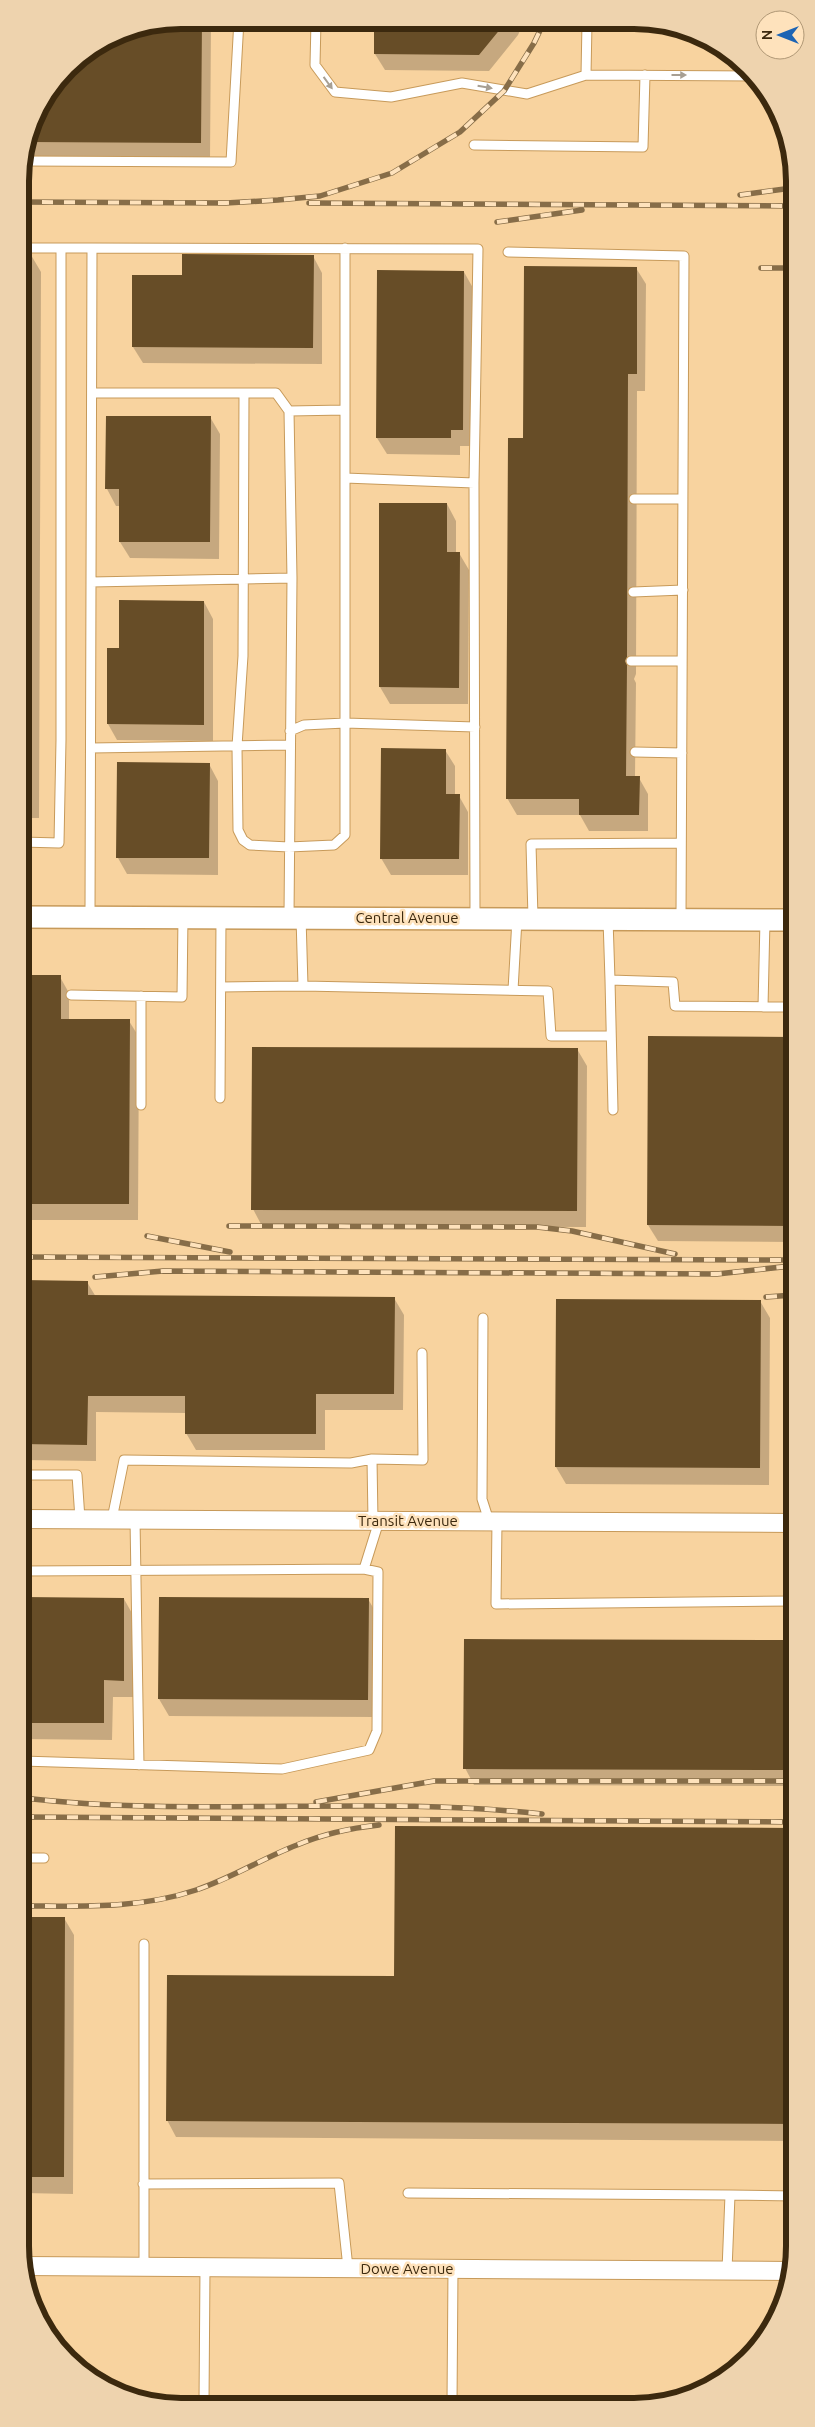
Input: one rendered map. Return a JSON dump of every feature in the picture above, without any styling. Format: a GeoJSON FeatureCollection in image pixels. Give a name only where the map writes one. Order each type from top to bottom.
{"type":"FeatureCollection","features":[{"type":"Feature","properties":{"kind":"street","name":"Central Avenue"},"geometry":{"type":"LineString","coordinates":[[29,917],[221,916],[786,920]]}},
{"type":"Feature","properties":{"kind":"street","name":"Transit Avenue"},"geometry":{"type":"LineString","coordinates":[[29,1519],[786,1523]]}},
{"type":"Feature","properties":{"kind":"street","name":"Dowe Avenue"},"geometry":{"type":"LineString","coordinates":[[30,2266],[784,2271]]}},
{"type":"Feature","properties":{"kind":"lane"},"geometry":{"type":"LineString","coordinates":[[30,161],[231,162],[238,29]]}},
{"type":"Feature","properties":{"kind":"lane"},"geometry":{"type":"LineString","coordinates":[[316,29],[315,65],[335,92],[391,97],[462,83],[527,94],[586,75],[745,76]]}},
{"type":"Feature","properties":{"kind":"lane"},"geometry":{"type":"LineString","coordinates":[[586,75],[587,29]]}},
{"type":"Feature","properties":{"kind":"lane"},"geometry":{"type":"LineString","coordinates":[[474,145],[643,147],[645,75]]}},
{"type":"Feature","properties":{"kind":"lane"},"geometry":{"type":"LineString","coordinates":[[29,248],[478,249],[474,483],[475,918]]}},
{"type":"Feature","properties":{"kind":"lane"},"geometry":{"type":"LineString","coordinates":[[29,842],[58,843],[61,740],[61,248]]}},
{"type":"Feature","properties":{"kind":"lane"},"geometry":{"type":"LineString","coordinates":[[90,916],[92,248]]}},
{"type":"Feature","properties":{"kind":"lane"},"geometry":{"type":"LineString","coordinates":[[244,393],[244,580],[237,746],[238,830],[242,840],[250,845],[288,847],[334,845],[344,835],[345,248]]}},
{"type":"Feature","properties":{"kind":"lane"},"geometry":{"type":"LineString","coordinates":[[508,252],[684,256],[681,919]]}},
{"type":"Feature","properties":{"kind":"lane"},"geometry":{"type":"LineString","coordinates":[[92,393],[276,393],[290,411],[292,578],[288,847],[303,986]]}},
{"type":"Feature","properties":{"kind":"lane"},"geometry":{"type":"LineString","coordinates":[[290,411],[346,410]]}},
{"type":"Feature","properties":{"kind":"lane"},"geometry":{"type":"LineString","coordinates":[[345,478],[474,483]]}},
{"type":"Feature","properties":{"kind":"lane"},"geometry":{"type":"LineString","coordinates":[[634,499],[683,499]]}},
{"type":"Feature","properties":{"kind":"lane"},"geometry":{"type":"LineString","coordinates":[[91,582],[292,578]]}},
{"type":"Feature","properties":{"kind":"lane"},"geometry":{"type":"LineString","coordinates":[[633,592],[683,590]]}},
{"type":"Feature","properties":{"kind":"lane"},"geometry":{"type":"LineString","coordinates":[[631,661],[682,661]]}},
{"type":"Feature","properties":{"kind":"lane"},"geometry":{"type":"LineString","coordinates":[[290,731],[304,726],[345,723],[475,727]]}},
{"type":"Feature","properties":{"kind":"lane"},"geometry":{"type":"LineString","coordinates":[[91,748],[289,745]]}},
{"type":"Feature","properties":{"kind":"lane"},"geometry":{"type":"LineString","coordinates":[[635,752],[682,753]]}},
{"type":"Feature","properties":{"kind":"lane"},"geometry":{"type":"LineString","coordinates":[[513,990],[525,918],[531,844],[681,842]]}},
{"type":"Feature","properties":{"kind":"lane"},"geometry":{"type":"LineString","coordinates":[[71,995],[182,997],[183,916]]}},
{"type":"Feature","properties":{"kind":"lane"},"geometry":{"type":"LineString","coordinates":[[220,1098],[221,916]]}},
{"type":"Feature","properties":{"kind":"lane"},"geometry":{"type":"LineString","coordinates":[[608,919],[613,1110]]}},
{"type":"Feature","properties":{"kind":"lane"},"geometry":{"type":"LineString","coordinates":[[763,1007],[765,920]]}},
{"type":"Feature","properties":{"kind":"lane"},"geometry":{"type":"LineString","coordinates":[[610,980],[673,982],[675,1006],[786,1007]]}},
{"type":"Feature","properties":{"kind":"lane"},"geometry":{"type":"LineString","coordinates":[[221,986],[548,991],[551,1036],[611,1036]]}},
{"type":"Feature","properties":{"kind":"lane"},"geometry":{"type":"LineString","coordinates":[[141,996],[142,1106]]}},
{"type":"Feature","properties":{"kind":"lane"},"geometry":{"type":"LineString","coordinates":[[483,1318],[482,1499],[493,1521],[496,1604],[786,1601]]}},
{"type":"Feature","properties":{"kind":"lane"},"geometry":{"type":"LineString","coordinates":[[112,1519],[124,1460],[351,1463],[372,1459],[423,1460],[422,1353]]}},
{"type":"Feature","properties":{"kind":"lane"},"geometry":{"type":"LineString","coordinates":[[364,1569],[376,1521],[372,1459]]}},
{"type":"Feature","properties":{"kind":"lane"},"geometry":{"type":"LineString","coordinates":[[29,1475],[77,1475],[80,1519]]}},
{"type":"Feature","properties":{"kind":"lane"},"geometry":{"type":"LineString","coordinates":[[135,1520],[138,1571],[139,1765]]}},
{"type":"Feature","properties":{"kind":"lane"},"geometry":{"type":"LineString","coordinates":[[29,1571],[364,1569],[378,1572],[377,1731],[369,1750],[282,1769],[29,1761]]}},
{"type":"Feature","properties":{"kind":"lane"},"geometry":{"type":"LineString","coordinates":[[29,1858],[44,1858]]}},
{"type":"Feature","properties":{"kind":"lane"},"geometry":{"type":"LineString","coordinates":[[144,1944],[144,2267]]}},
{"type":"Feature","properties":{"kind":"lane"},"geometry":{"type":"LineString","coordinates":[[143,2184],[339,2183],[348,2268]]}},
{"type":"Feature","properties":{"kind":"lane"},"geometry":{"type":"LineString","coordinates":[[408,2193],[786,2196]]}},
{"type":"Feature","properties":{"kind":"lane"},"geometry":{"type":"LineString","coordinates":[[727,2270],[730,2195]]}},
{"type":"Feature","properties":{"kind":"lane"},"geometry":{"type":"LineString","coordinates":[[204,2398],[205,2268]]}},
{"type":"Feature","properties":{"kind":"lane"},"geometry":{"type":"LineString","coordinates":[[452,2398],[453,2269]]}},
{"type":"Feature","properties":{"kind":"building"},"geometry":{"type":"Polygon","coordinates":[[[202,29],[201,143],[34,142],[44,113],[60,88],[80,66],[104,49],[132,37],[160,30],[202,29]]]}},
{"type":"Feature","properties":{"kind":"building"},"geometry":{"type":"Polygon","coordinates":[[[374,29],[500,29],[479,55],[374,54],[374,29]]]}},
{"type":"Feature","properties":{"kind":"building"},"geometry":{"type":"Polygon","coordinates":[[[182,254],[314,255],[313,348],[132,347],[132,275],[182,275],[182,254]]]}},
{"type":"Feature","properties":{"kind":"building"},"geometry":{"type":"Polygon","coordinates":[[[524,266],[637,267],[637,374],[628,374],[627,657],[625,661],[627,665],[626,776],[640,776],[639,815],[579,815],[579,799],[506,799],[508,438],[523,438],[524,266]]]}},
{"type":"Feature","properties":{"kind":"building"},"geometry":{"type":"Polygon","coordinates":[[[377,270],[464,271],[463,430],[451,430],[451,438],[376,438],[377,270]]]}},
{"type":"Feature","properties":{"kind":"building"},"geometry":{"type":"Polygon","coordinates":[[[106,416],[211,416],[210,542],[119,542],[119,489],[105,489],[106,416]]]}},
{"type":"Feature","properties":{"kind":"building"},"geometry":{"type":"Polygon","coordinates":[[[379,503],[447,503],[447,552],[460,552],[459,688],[379,687],[379,503]]]}},
{"type":"Feature","properties":{"kind":"building"},"geometry":{"type":"Polygon","coordinates":[[[119,600],[204,601],[204,725],[107,724],[107,648],[119,648],[119,600]]]}},
{"type":"Feature","properties":{"kind":"building"},"geometry":{"type":"Polygon","coordinates":[[[381,748],[446,749],[446,794],[460,794],[459,859],[380,859],[381,748]]]}},
{"type":"Feature","properties":{"kind":"building"},"geometry":{"type":"Polygon","coordinates":[[[117,762],[210,763],[209,858],[116,858],[117,762]]]}},
{"type":"Feature","properties":{"kind":"building"},"geometry":{"type":"Polygon","coordinates":[[[29,975],[61,975],[61,1019],[130,1019],[129,1204],[29,1204],[29,975]]]}},
{"type":"Feature","properties":{"kind":"building"},"geometry":{"type":"Polygon","coordinates":[[[648,1036],[786,1037],[786,1226],[647,1225],[648,1036]]]}},
{"type":"Feature","properties":{"kind":"building"},"geometry":{"type":"Polygon","coordinates":[[[252,1047],[578,1048],[577,1211],[251,1210],[252,1047]]]}},
{"type":"Feature","properties":{"kind":"building"},"geometry":{"type":"Polygon","coordinates":[[[29,1280],[88,1281],[88,1295],[395,1297],[394,1394],[316,1394],[316,1434],[185,1434],[185,1396],[88,1396],[87,1445],[29,1444],[29,1280]]]}},
{"type":"Feature","properties":{"kind":"building"},"geometry":{"type":"Polygon","coordinates":[[[556,1299],[761,1300],[760,1468],[555,1467],[556,1299]]]}},
{"type":"Feature","properties":{"kind":"building"},"geometry":{"type":"Polygon","coordinates":[[[29,1597],[124,1598],[124,1681],[104,1680],[104,1723],[29,1723],[29,1597]]]}},
{"type":"Feature","properties":{"kind":"building"},"geometry":{"type":"Polygon","coordinates":[[[159,1597],[369,1598],[368,1700],[158,1699],[159,1597]]]}},
{"type":"Feature","properties":{"kind":"building"},"geometry":{"type":"Polygon","coordinates":[[[464,1639],[786,1640],[786,1770],[463,1769],[464,1639]]]}},
{"type":"Feature","properties":{"kind":"building"},"geometry":{"type":"Polygon","coordinates":[[[395,1826],[786,1828],[786,2124],[166,2121],[167,1975],[394,1976],[395,1826]]]}},
{"type":"Feature","properties":{"kind":"building"},"geometry":{"type":"Polygon","coordinates":[[[29,1917],[65,1917],[64,2177],[29,2177],[29,1917]]]}},
{"type":"Feature","properties":{"kind":"railway"},"geometry":{"type":"LineString","coordinates":[[29,202],[226,203],[278,200],[320,196],[392,173],[460,132],[504,91],[541,29]]}},
{"type":"Feature","properties":{"kind":"railway"},"geometry":{"type":"LineString","coordinates":[[740,195],[786,189]]}},
{"type":"Feature","properties":{"kind":"railway"},"geometry":{"type":"LineString","coordinates":[[309,203],[786,206]]}},
{"type":"Feature","properties":{"kind":"railway"},"geometry":{"type":"LineString","coordinates":[[497,222],[582,210]]}},
{"type":"Feature","properties":{"kind":"railway"},"geometry":{"type":"LineString","coordinates":[[761,268],[786,268]]}},
{"type":"Feature","properties":{"kind":"railway"},"geometry":{"type":"LineString","coordinates":[[229,1226],[537,1227],[572,1231],[675,1254]]}},
{"type":"Feature","properties":{"kind":"railway"},"geometry":{"type":"LineString","coordinates":[[147,1236],[230,1252]]}},
{"type":"Feature","properties":{"kind":"railway"},"geometry":{"type":"LineString","coordinates":[[29,1257],[786,1260]]}},
{"type":"Feature","properties":{"kind":"railway"},"geometry":{"type":"LineString","coordinates":[[95,1277],[163,1271],[717,1274],[786,1267]]}},
{"type":"Feature","properties":{"kind":"railway"},"geometry":{"type":"LineString","coordinates":[[766,1297],[786,1296]]}},
{"type":"Feature","properties":{"kind":"railway"},"geometry":{"type":"LineString","coordinates":[[316,1802],[434,1781],[786,1781]]}},
{"type":"Feature","properties":{"kind":"railway"},"geometry":{"type":"LineString","coordinates":[[29,1799],[88,1804],[152,1806],[413,1806],[542,1814]]}},
{"type":"Feature","properties":{"kind":"railway"},"geometry":{"type":"LineString","coordinates":[[29,1817],[786,1822]]}},
{"type":"Feature","properties":{"kind":"railway"},"geometry":{"type":"LineString","coordinates":[[29,1906],[110,1905],[154,1901],[209,1885],[307,1841],[337,1832],[379,1825]]}}]}
